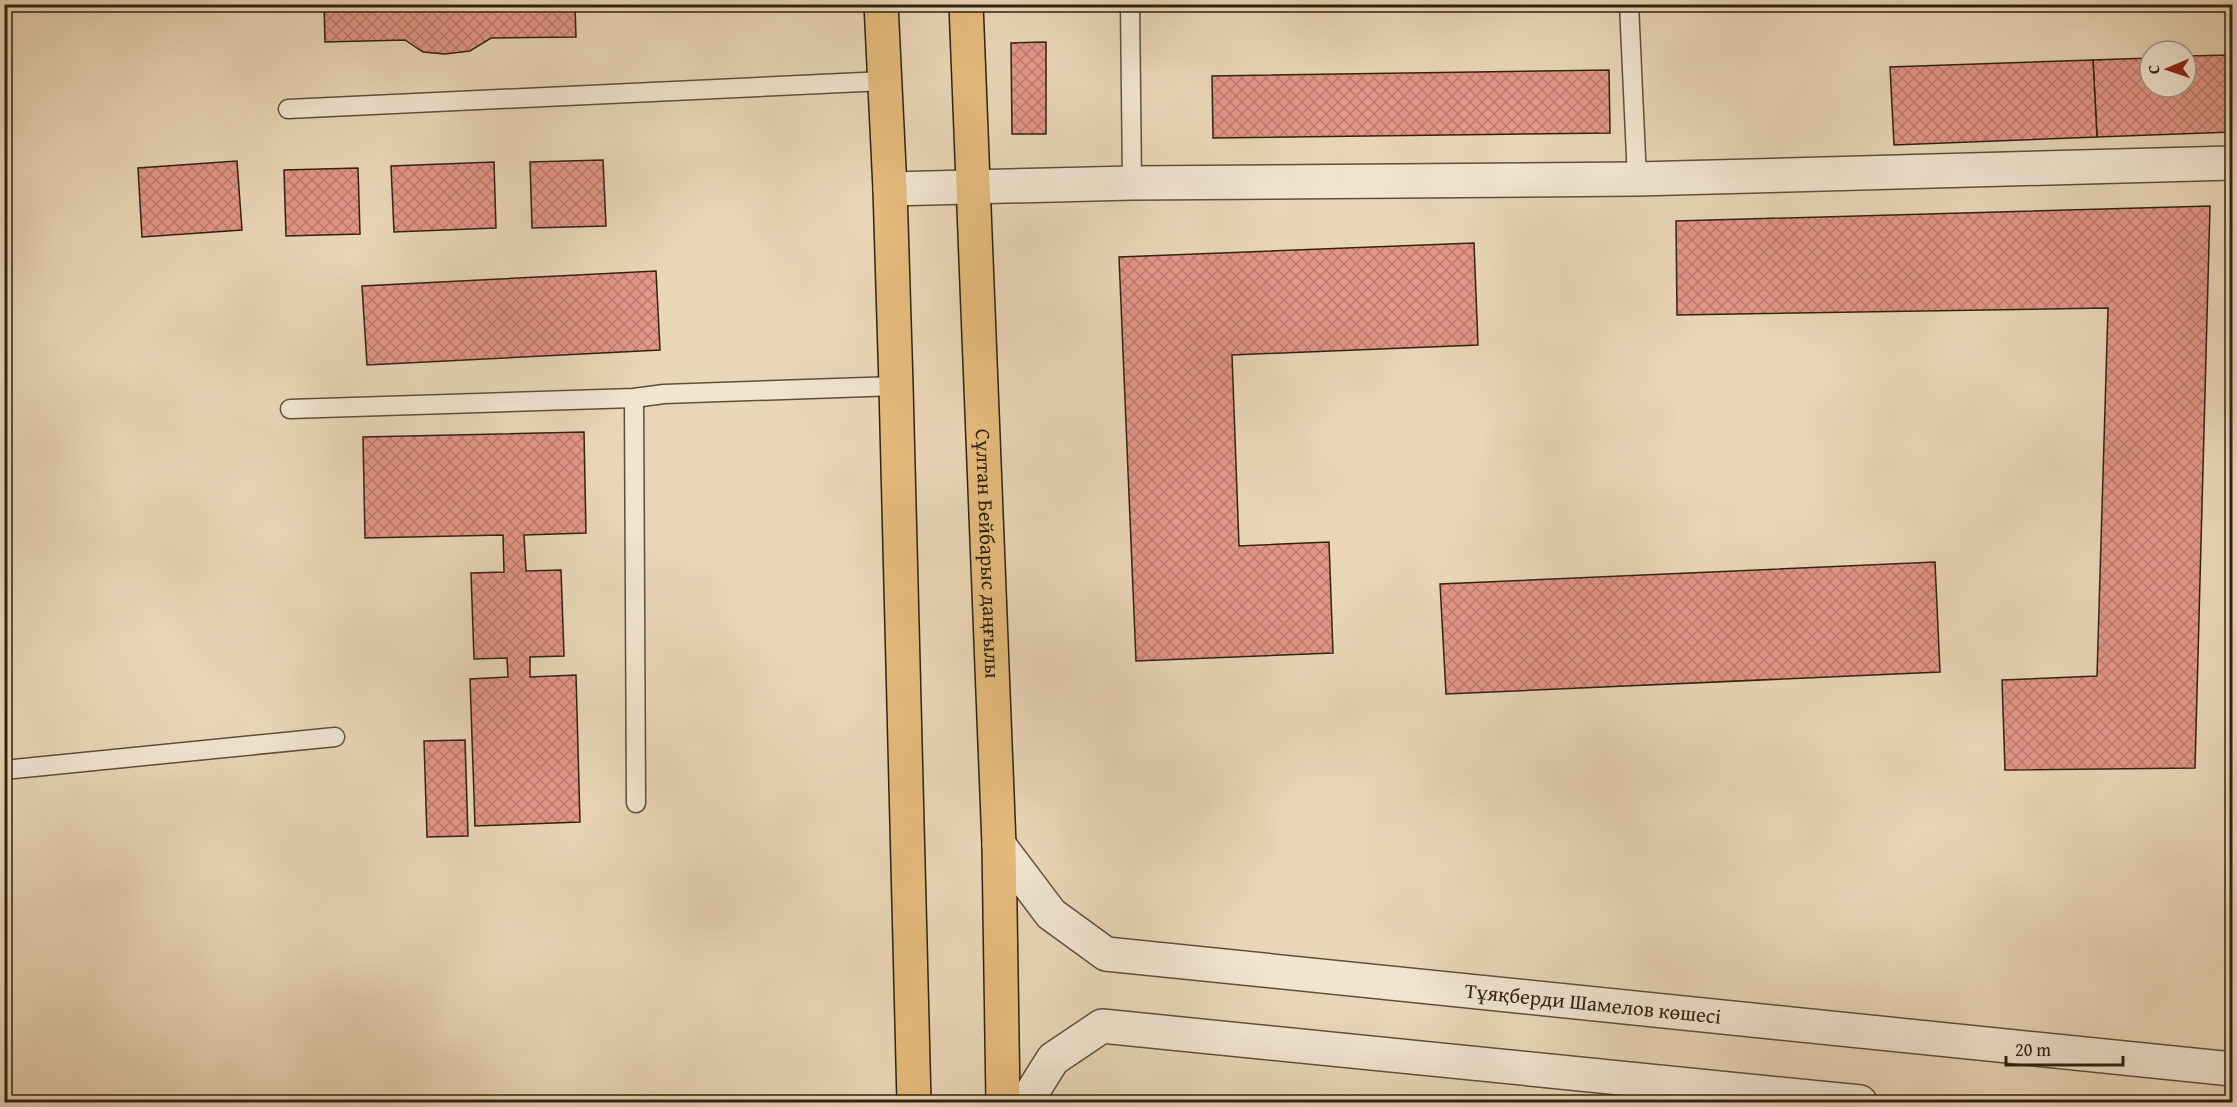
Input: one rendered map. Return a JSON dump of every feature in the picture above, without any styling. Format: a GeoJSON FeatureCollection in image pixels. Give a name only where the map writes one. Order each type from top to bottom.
{"type":"FeatureCollection","features":[{"type":"Feature","properties":{"kind":"main road"},"geometry":{"type":"LineString","coordinates":[[881,4],[896,386],[914,1102]]}},
{"type":"Feature","properties":{"kind":"main road","name":"Сұлтан Бейбарыс даңғылы"},"geometry":{"type":"LineString","coordinates":[[966,4],[999,844],[1002,1102]]}},
{"type":"Feature","properties":{"kind":"street"},"geometry":{"type":"LineString","coordinates":[[890,189],[1132,183],[1637,179],[2232,163]]}},
{"type":"Feature","properties":{"kind":"street","name":"Тұяқберди Шамелов көшесі"},"geometry":{"type":"LineString","coordinates":[[999,844],[1051,914],[1106,954],[2232,1069]]}},
{"type":"Feature","properties":{"kind":"street"},"geometry":{"type":"LineString","coordinates":[[1026,1102],[1053,1059],[1102,1026],[1860,1102]]}},
{"type":"Feature","properties":{"kind":"lane"},"geometry":{"type":"LineString","coordinates":[[1130,4],[1132,183]]}},
{"type":"Feature","properties":{"kind":"lane"},"geometry":{"type":"LineString","coordinates":[[1629,4],[1637,179]]}},
{"type":"Feature","properties":{"kind":"lane"},"geometry":{"type":"LineString","coordinates":[[288,109],[884,81]]}},
{"type":"Feature","properties":{"kind":"lane"},"geometry":{"type":"LineString","coordinates":[[290,409],[634,398],[664,394],[896,386]]}},
{"type":"Feature","properties":{"kind":"lane"},"geometry":{"type":"LineString","coordinates":[[634,398],[636,803]]}},
{"type":"Feature","properties":{"kind":"lane"},"geometry":{"type":"LineString","coordinates":[[4,770],[335,737]]}},
{"type":"Feature","properties":{"kind":"building"},"geometry":{"type":"Polygon","coordinates":[[[324,4],[575,4],[576,37],[491,38],[470,51],[445,54],[423,52],[405,40],[325,42],[324,4]]]}},
{"type":"Feature","properties":{"kind":"building"},"geometry":{"type":"Polygon","coordinates":[[[1046,42],[1046,134],[1012,134],[1011,43],[1046,42]]]}},
{"type":"Feature","properties":{"kind":"building"},"geometry":{"type":"Polygon","coordinates":[[[2232,55],[2232,132],[2097,137],[2093,60],[2138,58],[2138,99],[2198,99],[2198,56],[2232,55]]]}},
{"type":"Feature","properties":{"kind":"building"},"geometry":{"type":"Polygon","coordinates":[[[2093,60],[2097,137],[1894,145],[1890,67],[2093,60]]]}},
{"type":"Feature","properties":{"kind":"building"},"geometry":{"type":"Polygon","coordinates":[[[1609,70],[1610,133],[1213,138],[1212,76],[1609,70]]]}},
{"type":"Feature","properties":{"kind":"building"},"geometry":{"type":"Polygon","coordinates":[[[603,160],[606,226],[532,228],[530,162],[603,160]]]}},
{"type":"Feature","properties":{"kind":"building"},"geometry":{"type":"Polygon","coordinates":[[[237,161],[242,230],[142,237],[138,168],[237,161]]]}},
{"type":"Feature","properties":{"kind":"building"},"geometry":{"type":"Polygon","coordinates":[[[494,162],[496,228],[394,232],[391,166],[494,162]]]}},
{"type":"Feature","properties":{"kind":"building"},"geometry":{"type":"Polygon","coordinates":[[[358,168],[360,234],[286,236],[284,170],[358,168]]]}},
{"type":"Feature","properties":{"kind":"building"},"geometry":{"type":"Polygon","coordinates":[[[2210,206],[2195,768],[2005,770],[2002,680],[2097,676],[2108,308],[1677,315],[1676,221],[2210,206]]]}},
{"type":"Feature","properties":{"kind":"building"},"geometry":{"type":"Polygon","coordinates":[[[1474,243],[1478,345],[1232,355],[1239,546],[1329,542],[1333,653],[1136,661],[1119,257],[1474,243]]]}},
{"type":"Feature","properties":{"kind":"building"},"geometry":{"type":"Polygon","coordinates":[[[656,271],[660,350],[367,365],[362,286],[656,271]]]}},
{"type":"Feature","properties":{"kind":"building"},"geometry":{"type":"Polygon","coordinates":[[[584,432],[586,533],[524,535],[526,571],[561,570],[564,656],[530,657],[530,677],[576,675],[580,822],[475,826],[470,679],[508,677],[507,658],[474,659],[471,573],[504,572],[503,535],[365,538],[363,437],[584,432]]]}},
{"type":"Feature","properties":{"kind":"building"},"geometry":{"type":"Polygon","coordinates":[[[1935,562],[1940,672],[1446,694],[1440,584],[1935,562]]]}},
{"type":"Feature","properties":{"kind":"building"},"geometry":{"type":"Polygon","coordinates":[[[465,740],[468,836],[427,837],[424,741],[465,740]]]}}]}
